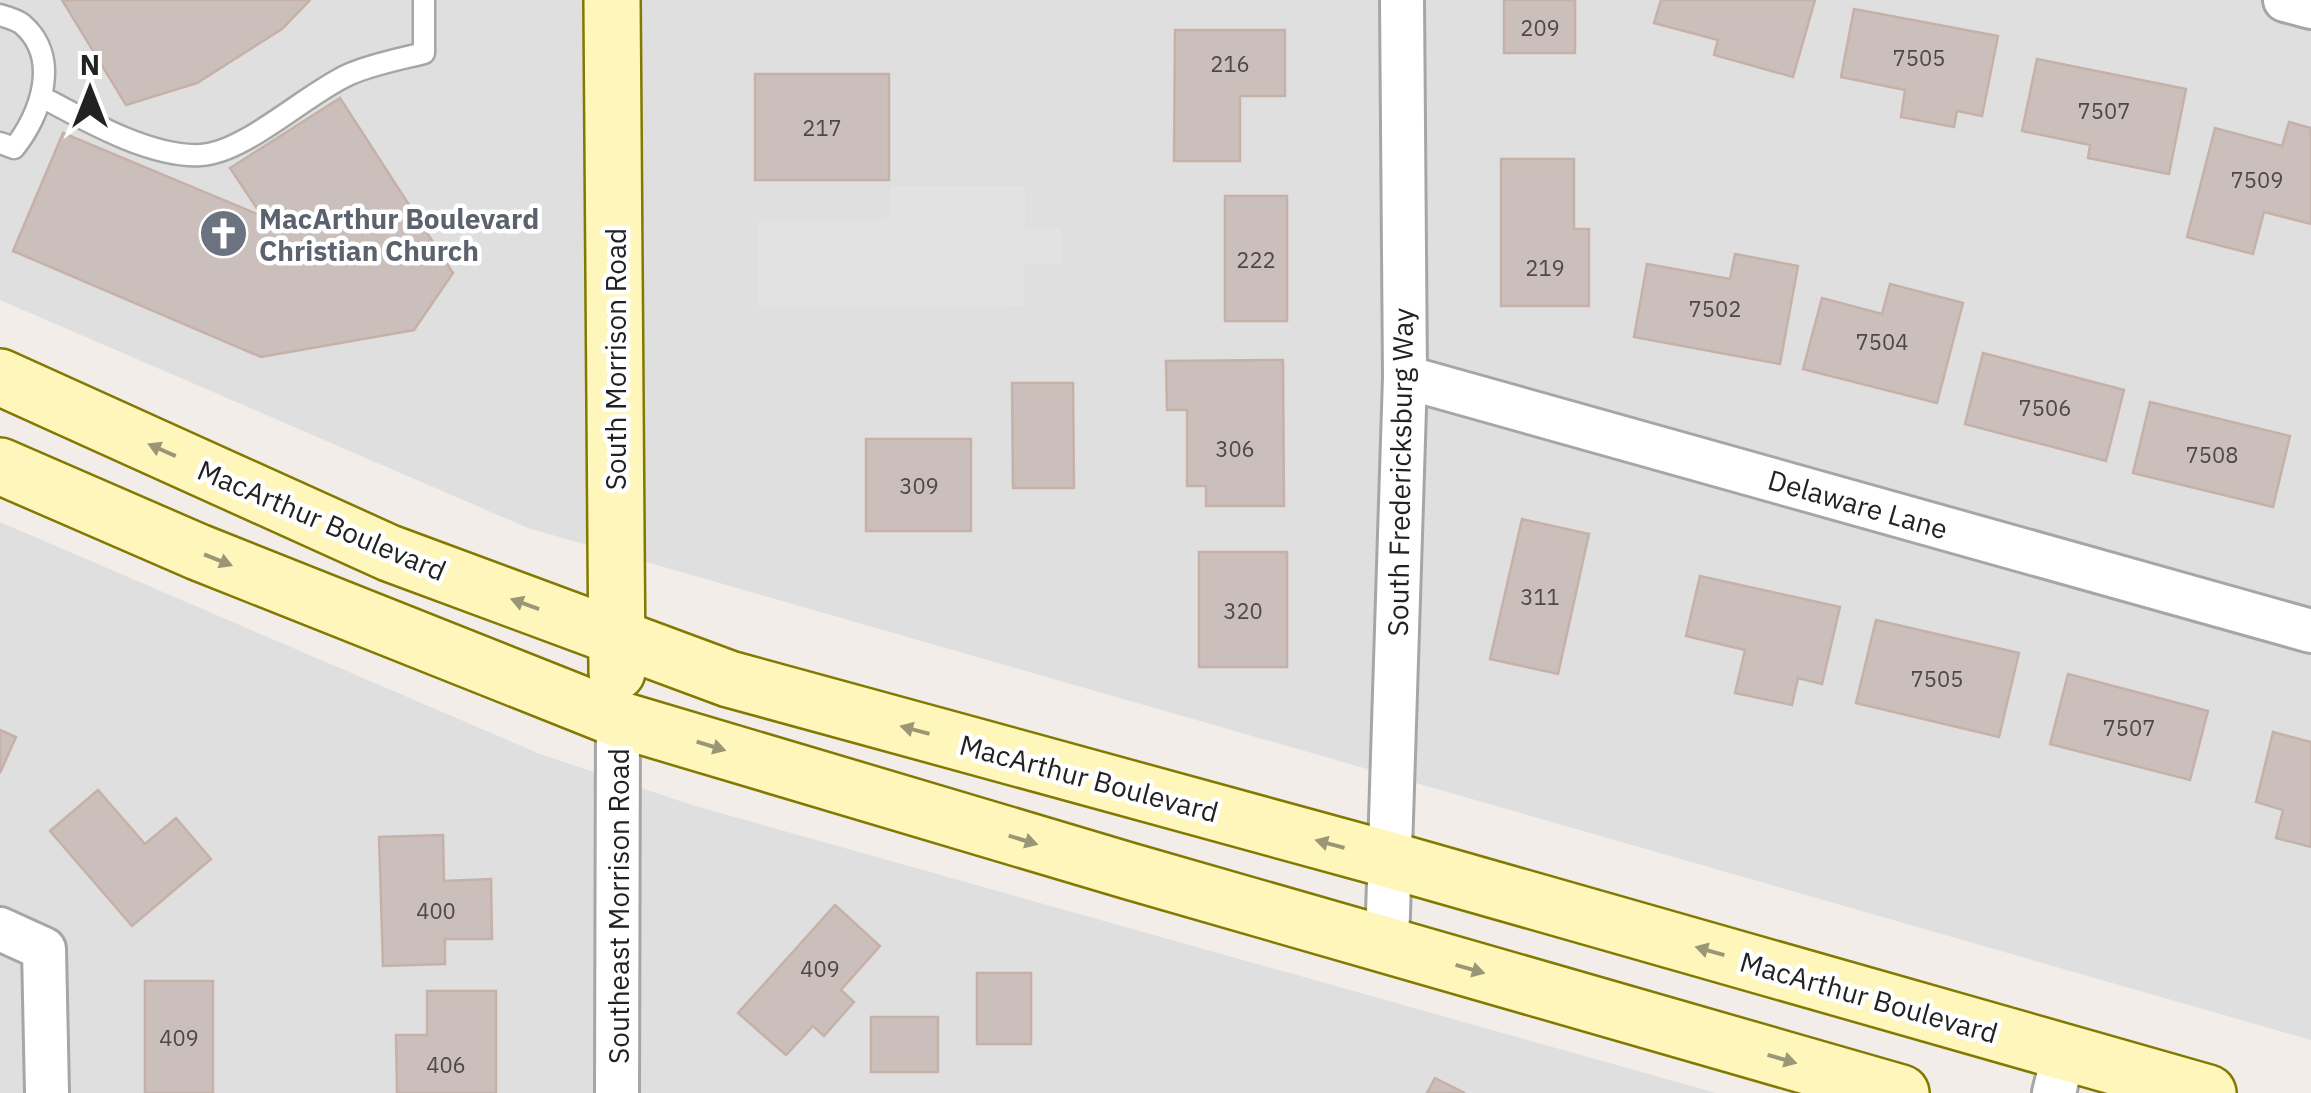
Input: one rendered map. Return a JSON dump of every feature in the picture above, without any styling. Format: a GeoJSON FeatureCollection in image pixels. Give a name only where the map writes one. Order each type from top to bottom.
{"type":"FeatureCollection","features":[{"type":"Feature","properties":{"kind":"street","name":"South Morrison Road"},"geometry":{"type":"LineString","coordinates":[[612,0],[618,718]]}},
{"type":"Feature","properties":{"kind":"street","name":"South Fredericksburg Way"},"geometry":{"type":"LineString","coordinates":[[1387,945],[1405,377],[1402,0]]}},
{"type":"Feature","properties":{"kind":"street"},"geometry":{"type":"LineString","coordinates":[[2285,0],[2311,8]]}},
{"type":"Feature","properties":{"kind":"street","name":"Delaware Lane"},"geometry":{"type":"LineString","coordinates":[[1405,377],[2311,631]]}},
{"type":"Feature","properties":{"kind":"street","name":"MacArthur Boulevard"},"geometry":{"type":"LineString","coordinates":[[0,378],[389,553],[729,679],[1390,860],[2059,1073],[2208,1093]]}},
{"type":"Feature","properties":{"kind":"street"},"geometry":{"type":"LineString","coordinates":[[0,466],[198,552],[618,718],[1129,872],[1901,1093]]}},
{"type":"Feature","properties":{"kind":"street","name":"Southeast Morrison Road"},"geometry":{"type":"LineString","coordinates":[[617,1093],[618,718]]}},
{"type":"Feature","properties":{"kind":"street"},"geometry":{"type":"LineString","coordinates":[[0,929],[44,950],[48,1093]]}},
{"type":"Feature","properties":{"kind":"lane"},"geometry":{"type":"LineString","coordinates":[[22,23],[27,0]]}},
{"type":"Feature","properties":{"kind":"lane"},"geometry":{"type":"LineString","coordinates":[[42,98],[112,134],[177,153],[203,156],[230,147],[350,74],[424,53],[424,0]]}},
{"type":"Feature","properties":{"kind":"lane"},"geometry":{"type":"LineString","coordinates":[[0,15],[22,23],[37,45],[44,70],[42,98],[30,128],[14,148],[0,143]]}},
{"type":"Feature","properties":{"kind":"shaded area"},"geometry":{"type":"Polygon","coordinates":[[[0,0],[2311,0],[2311,1040],[528,528],[0,300],[0,0]]]}},
{"type":"Feature","properties":{"kind":"shaded area"},"geometry":{"type":"Polygon","coordinates":[[[890,186],[1025,186],[1025,228],[1061,228],[1061,264],[1024,264],[1024,306],[758,308],[758,220],[890,219],[890,186]]]}},
{"type":"Feature","properties":{"kind":"shaded area"},"geometry":{"type":"Polygon","coordinates":[[[0,522],[540,754],[692,805],[1716,1093],[0,1093],[0,522]]]}},
{"type":"Feature","properties":{"kind":"building"},"geometry":{"type":"Polygon","coordinates":[[[62,0],[310,0],[282,29],[197,83],[126,105],[62,0]]]}},
{"type":"Feature","properties":{"kind":"building"},"geometry":{"type":"Polygon","coordinates":[[[1504,0],[1575,0],[1575,53],[1504,53],[1504,0]]]}},
{"type":"Feature","properties":{"kind":"building"},"geometry":{"type":"Polygon","coordinates":[[[1661,0],[1815,0],[1793,77],[1714,55],[1718,40],[1654,23],[1661,0]]]}},
{"type":"Feature","properties":{"kind":"building"},"geometry":{"type":"Polygon","coordinates":[[[1854,9],[1998,36],[1982,116],[1957,111],[1954,127],[1901,117],[1905,90],[1841,77],[1854,9]]]}},
{"type":"Feature","properties":{"kind":"building"},"geometry":{"type":"Polygon","coordinates":[[[1175,30],[1285,30],[1285,96],[1240,96],[1240,161],[1174,161],[1175,30]]]}},
{"type":"Feature","properties":{"kind":"building"},"geometry":{"type":"Polygon","coordinates":[[[2037,59],[2186,89],[2169,174],[2088,158],[2090,145],[2022,131],[2037,59]]]}},
{"type":"Feature","properties":{"kind":"building"},"geometry":{"type":"Polygon","coordinates":[[[755,74],[889,74],[889,180],[755,180],[755,74]]]}},
{"type":"Feature","properties":{"kind":"building","name":"MacArthur Boulevard Christian Church"},"geometry":{"type":"Polygon","coordinates":[[[340,98],[453,273],[414,330],[261,357],[13,251],[63,133],[262,216],[230,168],[340,98]]]}},
{"type":"Feature","properties":{"kind":"building"},"geometry":{"type":"Polygon","coordinates":[[[2289,122],[2311,128],[2311,224],[2264,212],[2253,254],[2187,237],[2215,128],[2282,146],[2289,122]]]}},
{"type":"Feature","properties":{"kind":"building"},"geometry":{"type":"Polygon","coordinates":[[[1501,159],[1574,159],[1574,229],[1589,229],[1589,306],[1501,306],[1501,159]]]}},
{"type":"Feature","properties":{"kind":"building"},"geometry":{"type":"Polygon","coordinates":[[[1225,196],[1287,196],[1287,321],[1225,321],[1225,196]]]}},
{"type":"Feature","properties":{"kind":"building"},"geometry":{"type":"Polygon","coordinates":[[[1735,254],[1798,266],[1780,364],[1634,337],[1647,264],[1730,279],[1735,254]]]}},
{"type":"Feature","properties":{"kind":"building"},"geometry":{"type":"Polygon","coordinates":[[[1890,284],[1963,303],[1937,403],[1803,369],[1822,298],[1882,314],[1890,284]]]}},
{"type":"Feature","properties":{"kind":"building"},"geometry":{"type":"Polygon","coordinates":[[[1983,353],[2124,390],[2106,461],[1965,424],[1983,353]]]}},
{"type":"Feature","properties":{"kind":"building"},"geometry":{"type":"Polygon","coordinates":[[[1283,360],[1284,506],[1206,506],[1206,486],[1187,486],[1187,410],[1167,410],[1166,361],[1283,360]]]}},
{"type":"Feature","properties":{"kind":"building"},"geometry":{"type":"Polygon","coordinates":[[[1012,383],[1073,383],[1074,488],[1013,488],[1012,383]]]}},
{"type":"Feature","properties":{"kind":"building"},"geometry":{"type":"Polygon","coordinates":[[[2150,402],[2290,436],[2273,507],[2133,473],[2150,402]]]}},
{"type":"Feature","properties":{"kind":"building"},"geometry":{"type":"Polygon","coordinates":[[[866,439],[971,439],[971,531],[866,531],[866,439]]]}},
{"type":"Feature","properties":{"kind":"building"},"geometry":{"type":"Polygon","coordinates":[[[1522,519],[1589,534],[1558,674],[1490,659],[1522,519]]]}},
{"type":"Feature","properties":{"kind":"building"},"geometry":{"type":"Polygon","coordinates":[[[1199,552],[1287,552],[1287,667],[1199,667],[1199,552]]]}},
{"type":"Feature","properties":{"kind":"building"},"geometry":{"type":"Polygon","coordinates":[[[1700,576],[1840,607],[1822,684],[1798,678],[1792,705],[1735,693],[1745,650],[1686,636],[1700,576]]]}},
{"type":"Feature","properties":{"kind":"building"},"geometry":{"type":"Polygon","coordinates":[[[1876,620],[2019,653],[1999,737],[1856,703],[1876,620]]]}},
{"type":"Feature","properties":{"kind":"building"},"geometry":{"type":"Polygon","coordinates":[[[2068,674],[2208,711],[2190,780],[2050,744],[2068,674]]]}},
{"type":"Feature","properties":{"kind":"building"},"geometry":{"type":"Polygon","coordinates":[[[0,730],[16,737],[0,773],[0,730]]]}},
{"type":"Feature","properties":{"kind":"building"},"geometry":{"type":"Polygon","coordinates":[[[2273,732],[2311,742],[2311,847],[2276,838],[2283,810],[2256,802],[2273,732]]]}},
{"type":"Feature","properties":{"kind":"building"},"geometry":{"type":"Polygon","coordinates":[[[98,790],[145,844],[176,818],[211,859],[132,926],[50,831],[98,790]]]}},
{"type":"Feature","properties":{"kind":"building"},"geometry":{"type":"Polygon","coordinates":[[[443,835],[444,881],[491,879],[492,939],[445,939],[445,964],[383,966],[379,837],[443,835]]]}},
{"type":"Feature","properties":{"kind":"building"},"geometry":{"type":"Polygon","coordinates":[[[835,905],[880,946],[841,990],[854,1002],[824,1036],[813,1026],[786,1055],[738,1013],[835,905]]]}},
{"type":"Feature","properties":{"kind":"building"},"geometry":{"type":"Polygon","coordinates":[[[977,973],[1031,973],[1031,1044],[977,1044],[977,973]]]}},
{"type":"Feature","properties":{"kind":"building"},"geometry":{"type":"Polygon","coordinates":[[[145,981],[213,981],[213,1093],[145,1093],[145,981]]]}},
{"type":"Feature","properties":{"kind":"building"},"geometry":{"type":"Polygon","coordinates":[[[427,991],[496,991],[496,1093],[397,1093],[396,1035],[427,1035],[427,991]]]}},
{"type":"Feature","properties":{"kind":"building"},"geometry":{"type":"Polygon","coordinates":[[[871,1017],[938,1017],[938,1072],[871,1072],[871,1017]]]}},
{"type":"Feature","properties":{"kind":"building"},"geometry":{"type":"Polygon","coordinates":[[[1435,1078],[1465,1093],[1427,1093],[1435,1078]]]}},
{"type":"Feature","properties":{"kind":"place","name":"MacArthur Boulevard Christian Church"},"geometry":{"type":"Point","coordinates":[224,234]}}]}
